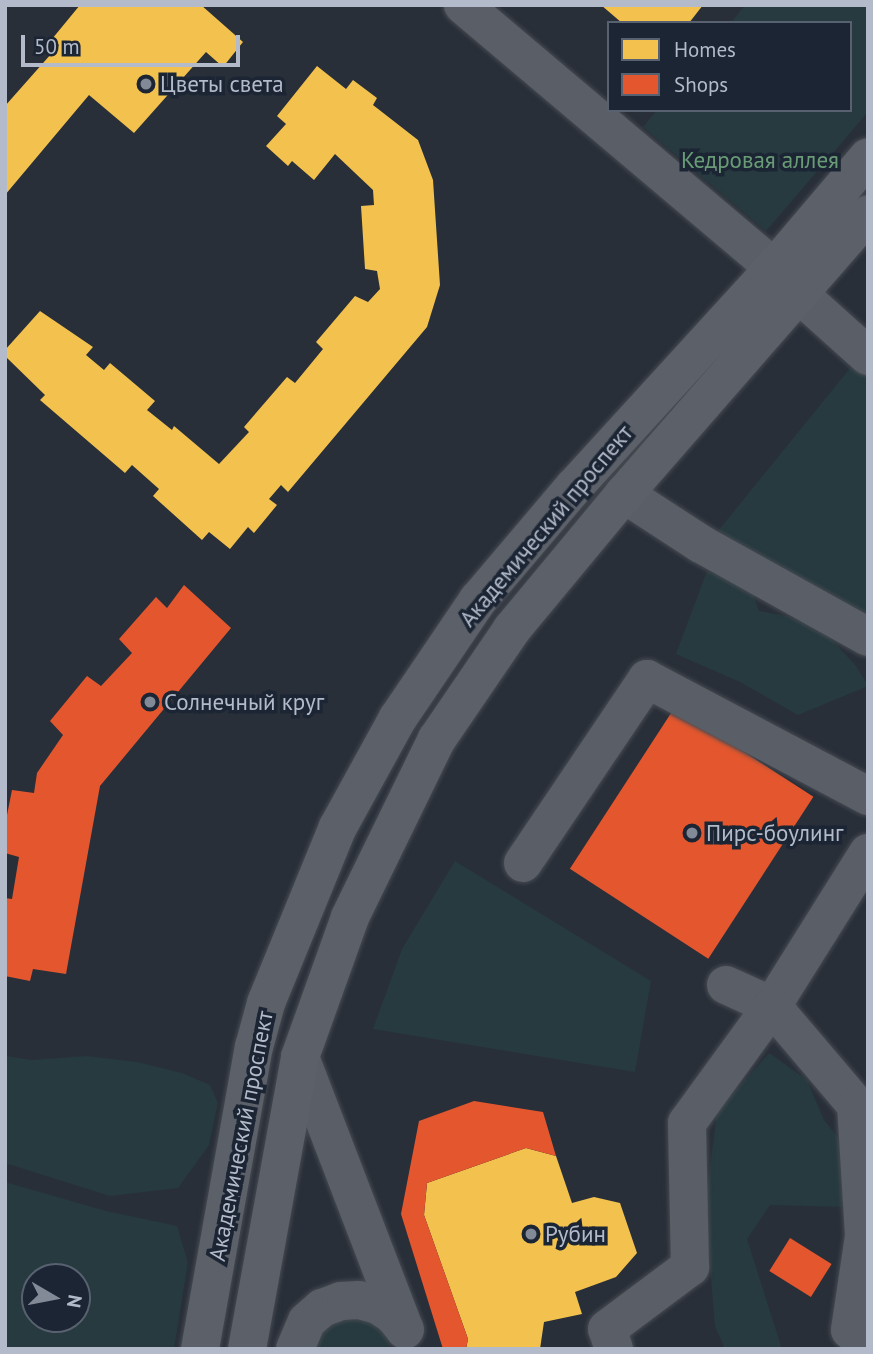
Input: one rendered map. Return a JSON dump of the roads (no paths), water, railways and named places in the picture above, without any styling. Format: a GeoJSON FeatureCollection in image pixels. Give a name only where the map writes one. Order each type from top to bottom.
{"type":"FeatureCollection","features":[{"type":"Feature","properties":{"kind":"main road","name":"Академический проспект"},"geometry":{"type":"LineString","coordinates":[[247,1349],[300,1057],[351,917],[437,739],[512,629],[624,494],[786,281],[868,156]]}},
{"type":"Feature","properties":{"kind":"main road","name":"Академический проспект"},"geometry":{"type":"LineString","coordinates":[[200,1349],[254,1047],[278,970],[338,827],[398,718],[478,600],[574,487],[786,281],[868,214]]}},
{"type":"Feature","properties":{"kind":"main road"},"geometry":{"type":"LineString","coordinates":[[254,1047],[300,1057]]}},
{"type":"Feature","properties":{"kind":"street"},"geometry":{"type":"LineString","coordinates":[[463,5],[786,281],[868,356]]}},
{"type":"Feature","properties":{"kind":"street"},"geometry":{"type":"LineString","coordinates":[[624,494],[701,544],[868,638]]}},
{"type":"Feature","properties":{"kind":"street"},"geometry":{"type":"LineString","coordinates":[[523,863],[647,678],[868,796]]}},
{"type":"Feature","properties":{"kind":"street"},"geometry":{"type":"LineString","coordinates":[[614,1349],[607,1329],[690,1267],[687,1123],[772,1006],[868,853]]}},
{"type":"Feature","properties":{"kind":"street"},"geometry":{"type":"LineString","coordinates":[[726,985],[772,1006],[856,1105],[864,1236],[850,1331],[868,1344]]}},
{"type":"Feature","properties":{"kind":"street"},"geometry":{"type":"LineString","coordinates":[[300,1057],[408,1339]]}},
{"type":"Feature","properties":{"kind":"street"},"geometry":{"type":"LineString","coordinates":[[295,1349],[307,1321],[322,1308],[341,1301],[356,1290],[365,1278],[371,1262],[371,1244]]}},
{"type":"Feature","properties":{"kind":"street"},"geometry":{"type":"LineString","coordinates":[[341,1301],[359,1300],[378,1305],[393,1315],[408,1339]]}},
{"type":"Feature","properties":{"kind":"place","name":"Цветы света"},"geometry":{"type":"Point","coordinates":[146,84]}},
{"type":"Feature","properties":{"kind":"place","name":"Солнечный круг"},"geometry":{"type":"Point","coordinates":[150,702]}},
{"type":"Feature","properties":{"kind":"place","name":"Пирс-боулинг"},"geometry":{"type":"Point","coordinates":[692,833]}},
{"type":"Feature","properties":{"kind":"place","name":"Рубин"},"geometry":{"type":"Point","coordinates":[531,1234]}},
{"type":"Feature","properties":{"kind":"park label","name":"Кедровая аллея"},"geometry":{"type":"Point","coordinates":[760,160]}}]}
